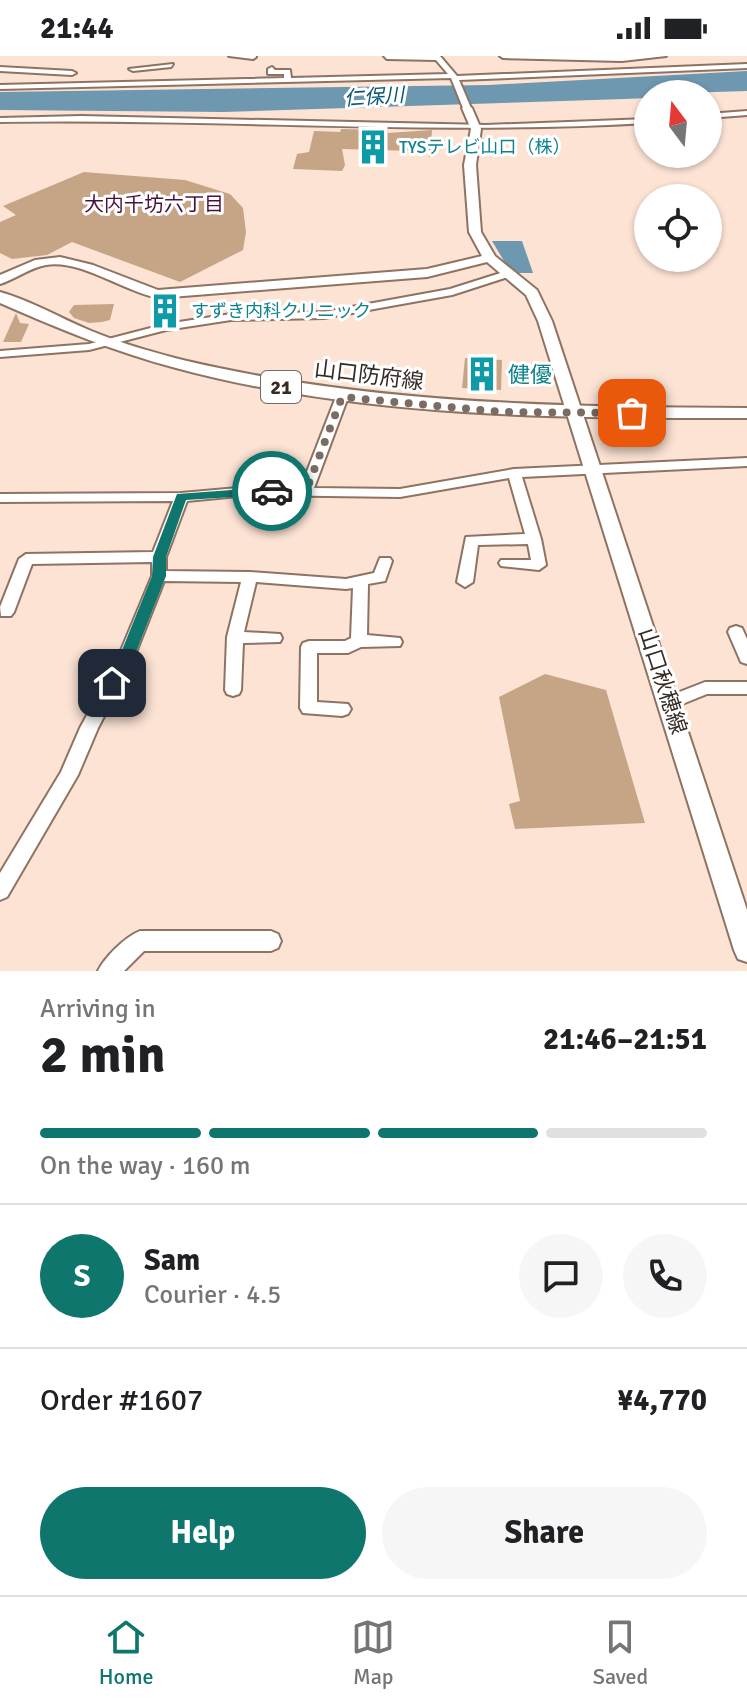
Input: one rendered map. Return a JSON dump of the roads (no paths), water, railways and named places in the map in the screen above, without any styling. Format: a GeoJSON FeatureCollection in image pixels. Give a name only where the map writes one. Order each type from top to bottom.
{"type":"FeatureCollection","features":[{"type":"Feature","properties":{"kind":"main road","name":"山口防府線"},"geometry":{"type":"LineString","coordinates":[[0,297],[52,323],[106,343],[217,374],[342,397],[467,410],[747,413]]}},
{"type":"Feature","properties":{"kind":"street"},"geometry":{"type":"LineString","coordinates":[[232,56],[253,57]]}},
{"type":"Feature","properties":{"kind":"street"},"geometry":{"type":"LineString","coordinates":[[507,76],[500,63],[503,56],[663,56]]}},
{"type":"Feature","properties":{"kind":"street"},"geometry":{"type":"LineString","coordinates":[[0,280],[39,263],[64,261],[135,290],[158,294],[427,273],[490,258],[475,232],[472,216],[470,165],[476,129],[455,78],[437,57],[387,57]]}},
{"type":"Feature","properties":{"kind":"street"},"geometry":{"type":"LineString","coordinates":[[612,58],[602,62],[612,72]]}},
{"type":"Feature","properties":{"kind":"street"},"geometry":{"type":"LineString","coordinates":[[131,84],[134,64],[171,65]]}},
{"type":"Feature","properties":{"kind":"street"},"geometry":{"type":"LineString","coordinates":[[0,87],[227,78],[288,81],[455,78],[747,66]]}},
{"type":"Feature","properties":{"kind":"street"},"geometry":{"type":"LineString","coordinates":[[0,69],[75,69],[63,86]]}},
{"type":"Feature","properties":{"kind":"street"},"geometry":{"type":"LineString","coordinates":[[272,69],[271,72],[287,72],[288,81]]}},
{"type":"Feature","properties":{"kind":"street"},"geometry":{"type":"LineString","coordinates":[[197,73],[227,78]]}},
{"type":"Feature","properties":{"kind":"street"},"geometry":{"type":"LineString","coordinates":[[0,77],[11,78]]}},
{"type":"Feature","properties":{"kind":"street"},"geometry":{"type":"LineString","coordinates":[[722,115],[747,113]]}},
{"type":"Feature","properties":{"kind":"street"},"geometry":{"type":"LineString","coordinates":[[0,120],[130,119],[476,129],[634,122]]}},
{"type":"Feature","properties":{"kind":"street","name":"山口秋穂線"},"geometry":{"type":"LineString","coordinates":[[490,258],[526,286],[540,309],[670,703],[747,950]]}},
{"type":"Feature","properties":{"kind":"street"},"geometry":{"type":"LineString","coordinates":[[0,354],[72,349],[166,327],[231,317],[324,315],[452,292],[507,274]]}},
{"type":"Feature","properties":{"kind":"street"},"geometry":{"type":"LineString","coordinates":[[306,491],[342,397]]}},
{"type":"Feature","properties":{"kind":"street"},"geometry":{"type":"LineString","coordinates":[[0,498],[181,497],[249,491],[400,493],[514,473],[747,462]]}},
{"type":"Feature","properties":{"kind":"street"},"geometry":{"type":"LineString","coordinates":[[506,563],[539,565],[514,473]]}},
{"type":"Feature","properties":{"kind":"street"},"geometry":{"type":"LineString","coordinates":[[0,891],[69,775],[89,728],[125,660],[159,576],[159,557],[181,497]]}},
{"type":"Feature","properties":{"kind":"street"},"geometry":{"type":"LineString","coordinates":[[465,582],[471,540],[534,539]]}},
{"type":"Feature","properties":{"kind":"street"},"geometry":{"type":"LineString","coordinates":[[6,612],[26,559],[159,557]]}},
{"type":"Feature","properties":{"kind":"street"},"geometry":{"type":"LineString","coordinates":[[159,576],[250,577],[346,584],[380,577],[385,561]]}},
{"type":"Feature","properties":{"kind":"street"},"geometry":{"type":"LineString","coordinates":[[233,690],[235,637],[250,577]]}},
{"type":"Feature","properties":{"kind":"street"},"geometry":{"type":"LineString","coordinates":[[359,641],[361,582]]}},
{"type":"Feature","properties":{"kind":"street"},"geometry":{"type":"LineString","coordinates":[[736,632],[747,658]]}},
{"type":"Feature","properties":{"kind":"street"},"geometry":{"type":"LineString","coordinates":[[235,637],[274,638]]}},
{"type":"Feature","properties":{"kind":"street"},"geometry":{"type":"LineString","coordinates":[[342,709],[309,708],[309,647],[348,647],[359,641],[394,642]]}},
{"type":"Feature","properties":{"kind":"street"},"geometry":{"type":"LineString","coordinates":[[670,703],[705,688],[747,688]]}},
{"type":"Feature","properties":{"kind":"street"},"geometry":{"type":"LineString","coordinates":[[109,971],[140,941],[271,941]]}},
{"type":"Feature","properties":{"kind":"water","name":"仁保川"},"geometry":{"type":"Polygon","coordinates":[[[747,71],[747,91],[722,92],[722,80],[634,80],[634,98],[224,112],[0,110],[0,92],[489,85],[747,71]]]}},
{"type":"Feature","properties":{"kind":"water"},"geometry":{"type":"Polygon","coordinates":[[[492,241],[522,241],[533,273],[517,273],[504,261],[492,241]]]}},
{"type":"Feature","properties":{"kind":"place","name":"TYSテレビ山口（株）"},"geometry":{"type":"Point","coordinates":[373,147]}},
{"type":"Feature","properties":{"kind":"place","name":"すずき内科クリニック"},"geometry":{"type":"Point","coordinates":[165,311]}},
{"type":"Feature","properties":{"kind":"place","name":"健優"},"geometry":{"type":"Point","coordinates":[482,374]}},
{"type":"Feature","properties":{"kind":"district","name":"大内千坊六丁目"},"geometry":{"type":"Point","coordinates":[154,204]}}]}
